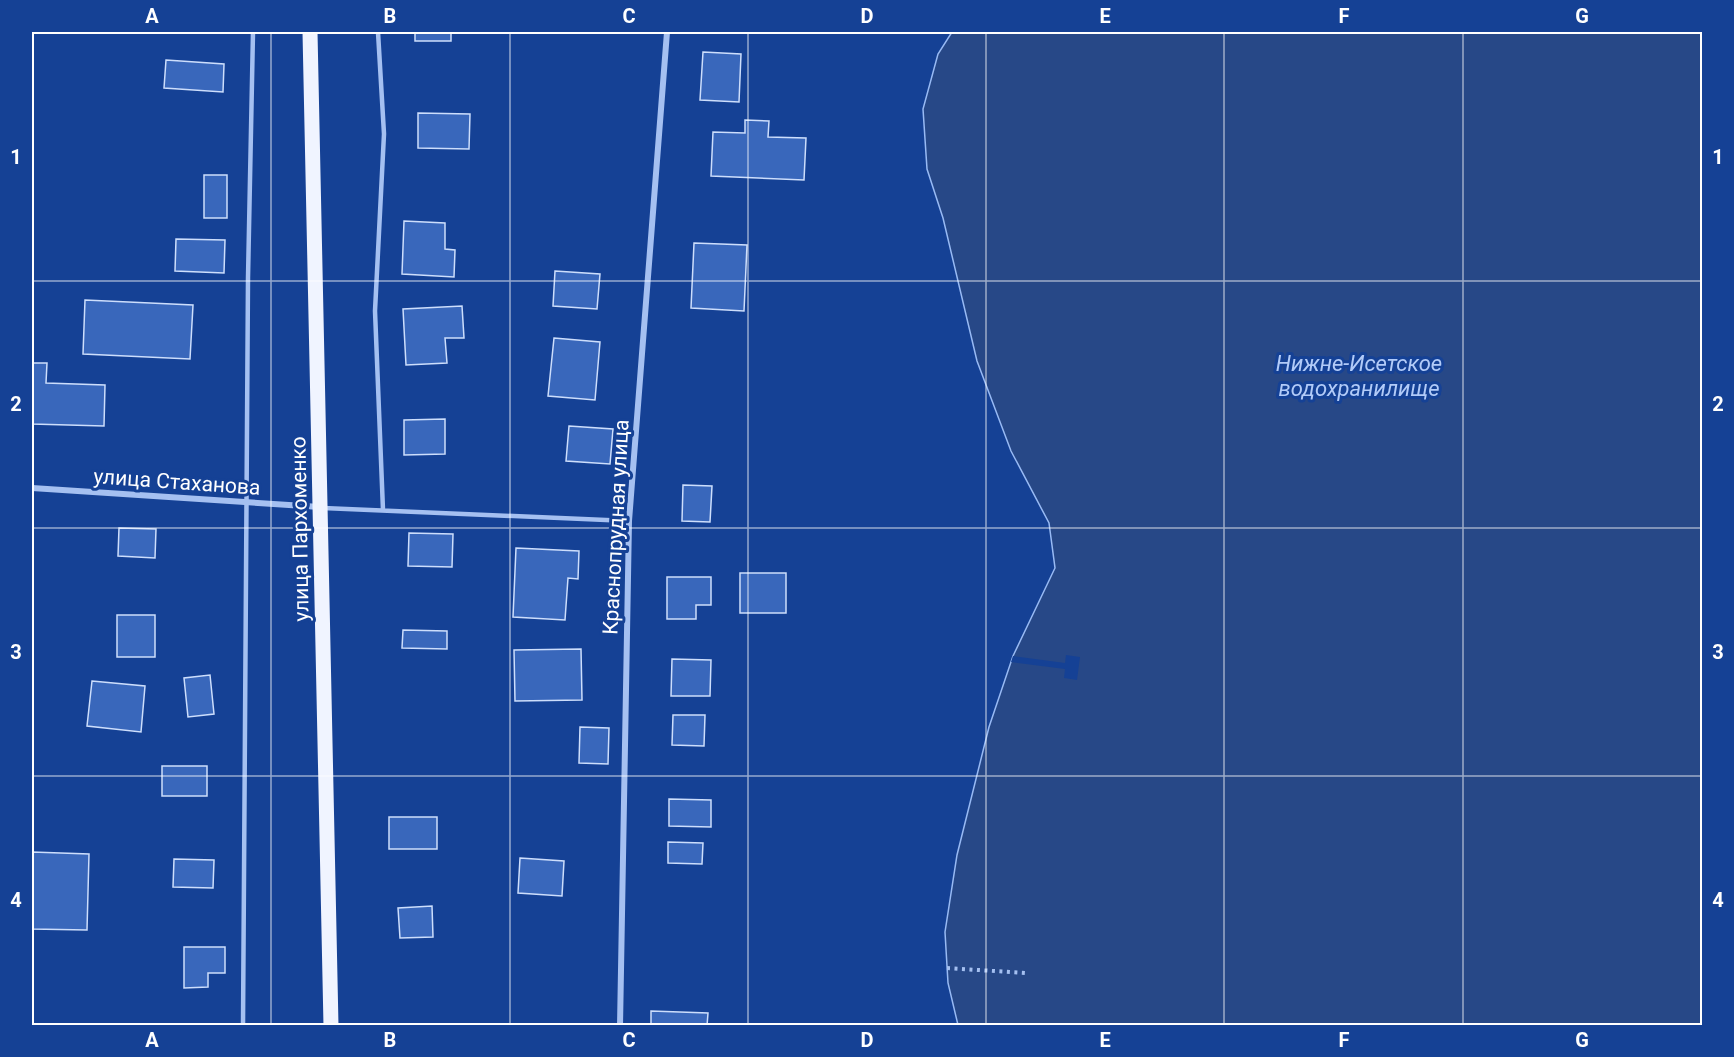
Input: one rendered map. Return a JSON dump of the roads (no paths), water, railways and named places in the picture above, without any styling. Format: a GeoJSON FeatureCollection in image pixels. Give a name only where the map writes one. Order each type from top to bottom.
{"type":"FeatureCollection","features":[{"type":"Feature","properties":{"kind":"main road","name":"улица Пархоменко"},"geometry":{"type":"LineString","coordinates":[[310,32],[331,1026]]}},
{"type":"Feature","properties":{"kind":"street","name":"Краснопрудная улица"},"geometry":{"type":"LineString","coordinates":[[620,1026],[629,521],[667,32]]}},
{"type":"Feature","properties":{"kind":"street","name":"улица Стаханова"},"geometry":{"type":"LineString","coordinates":[[32,488],[321,507]]}},
{"type":"Feature","properties":{"kind":"lane"},"geometry":{"type":"LineString","coordinates":[[243,1026],[246,503],[253,32]]}},
{"type":"Feature","properties":{"kind":"lane"},"geometry":{"type":"LineString","coordinates":[[378,32],[384,134],[375,311],[383,510]]}},
{"type":"Feature","properties":{"kind":"lane"},"geometry":{"type":"LineString","coordinates":[[321,507],[629,521]]}},
{"type":"Feature","properties":{"kind":"water","name":"Нижне-Исетское водохранилище"},"geometry":{"type":"Polygon","coordinates":[[[952,32],[1702,32],[1702,1025],[958,1025],[948,983],[945,932],[957,855],[989,727],[1013,656],[1055,568],[1049,523],[1011,451],[977,361],[943,218],[927,169],[923,109],[938,54],[952,32]]]}}]}
